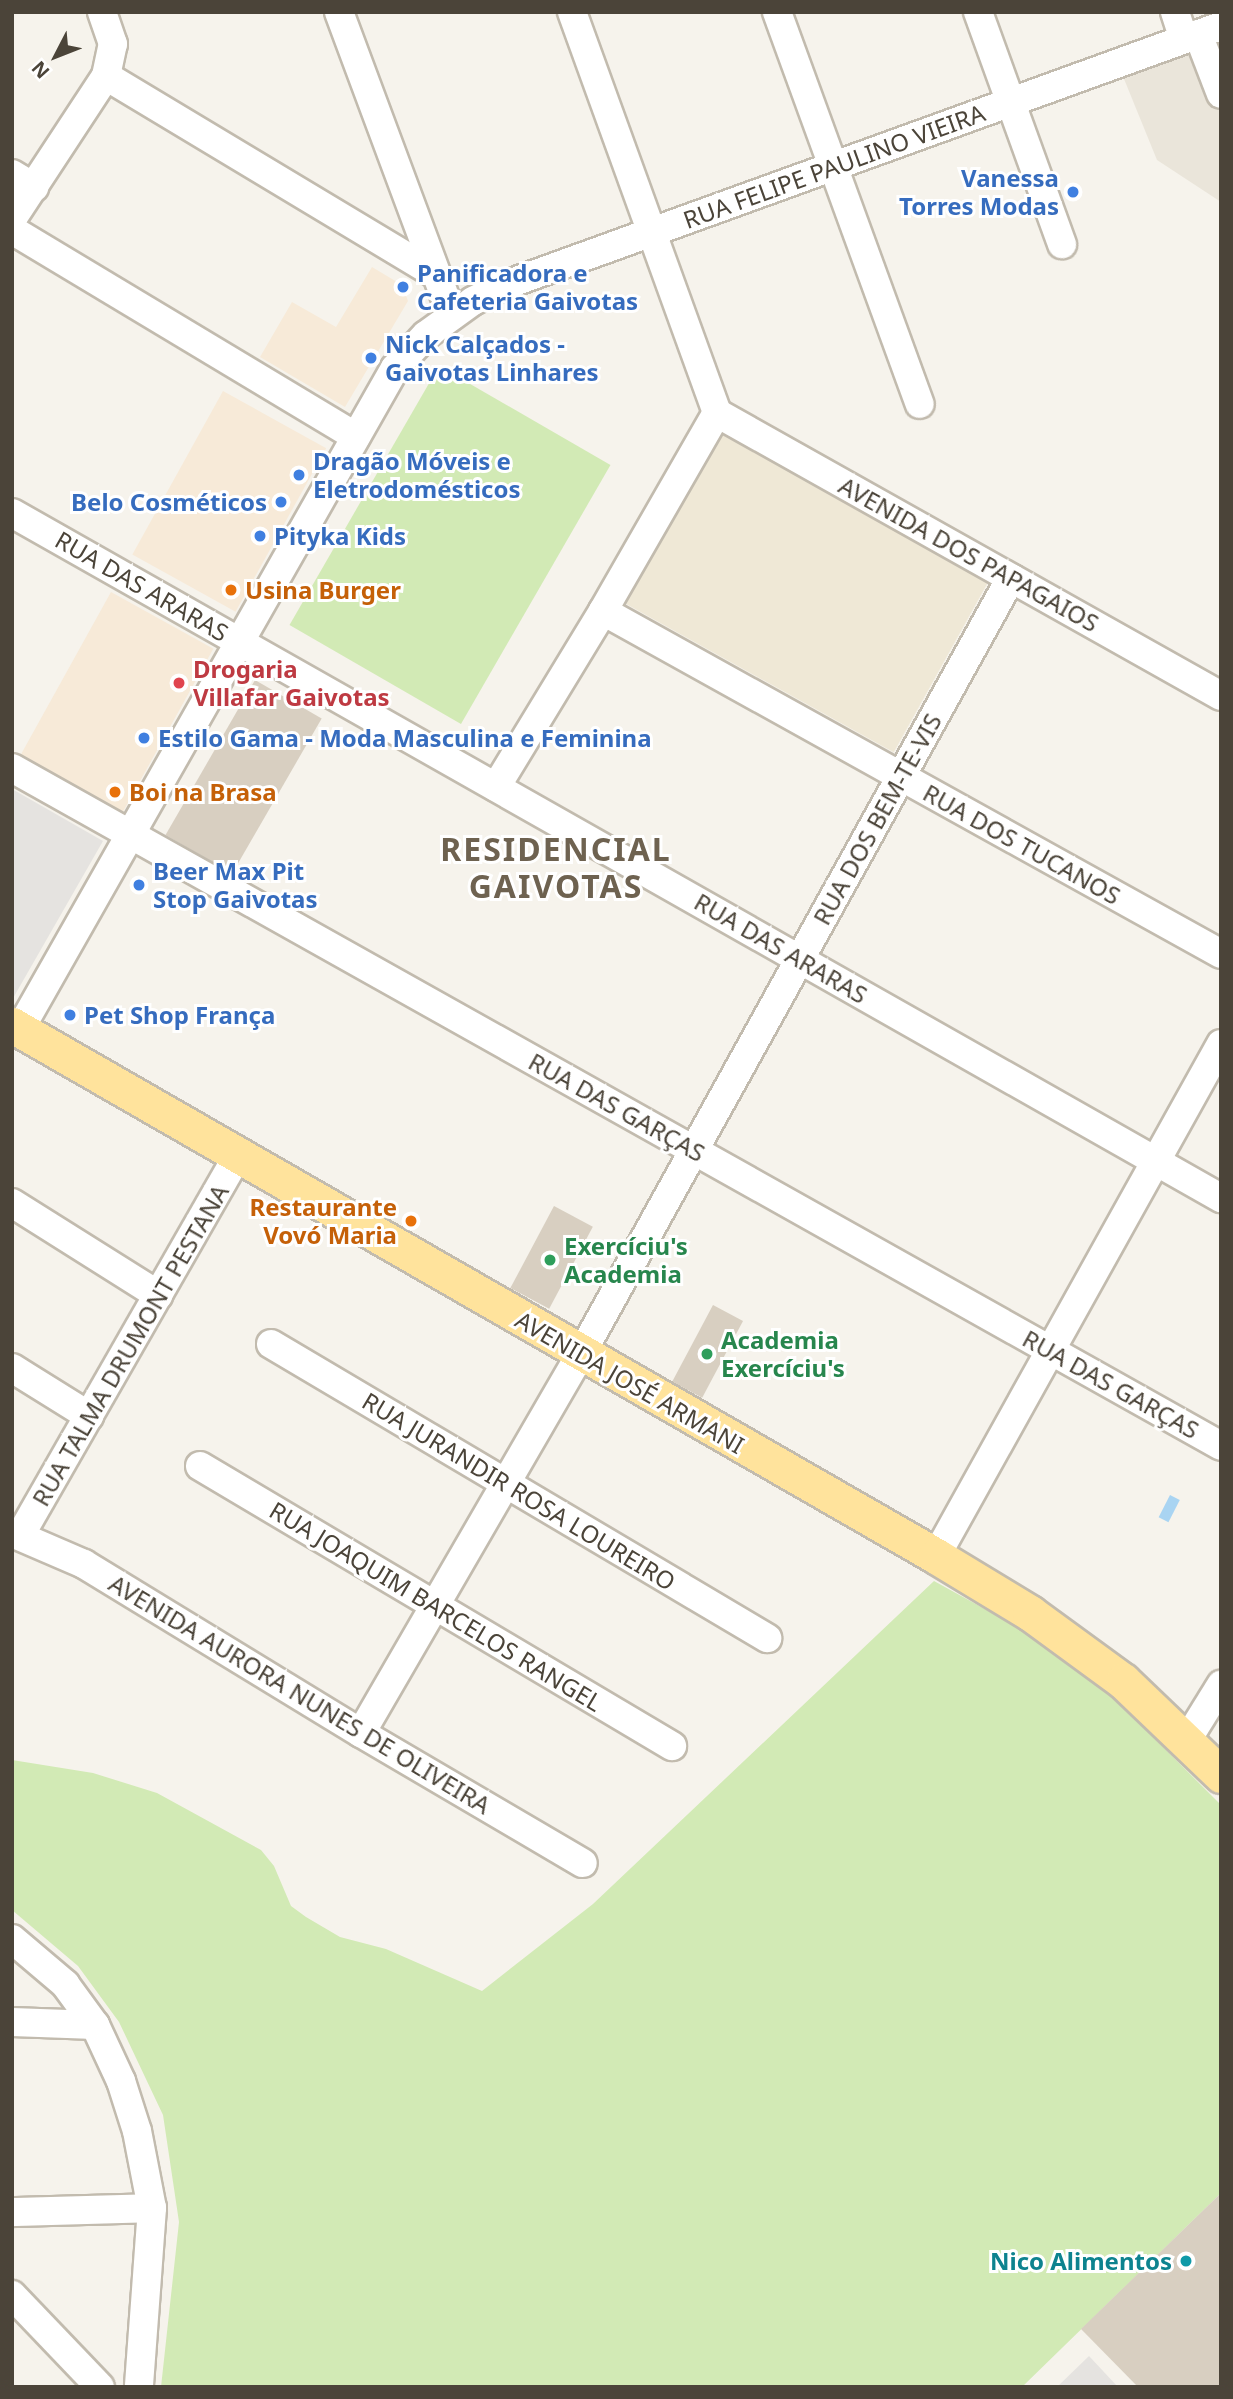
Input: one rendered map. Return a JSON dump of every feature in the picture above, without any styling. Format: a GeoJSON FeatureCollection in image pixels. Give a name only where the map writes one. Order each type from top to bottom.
{"type":"FeatureCollection","features":[{"type":"Feature","properties":{"kind":"main road","name":"AVENIDA JOSÉ ARMANI"},"geometry":{"type":"LineString","coordinates":[[16,1027],[580,1354],[936,1556],[1073,1642],[1123,1681],[1221,1775]]}},
{"type":"Feature","properties":{"kind":"street"},"geometry":{"type":"LineString","coordinates":[[12,219],[23,181],[106,76],[113,44],[102,12]]}},
{"type":"Feature","properties":{"kind":"street"},"geometry":{"type":"LineString","coordinates":[[339,12],[452,316]]}},
{"type":"Feature","properties":{"kind":"street"},"geometry":{"type":"LineString","coordinates":[[496,787],[603,611],[717,412],[572,12]]}},
{"type":"Feature","properties":{"kind":"street"},"geometry":{"type":"LineString","coordinates":[[777,12],[920,404]]}},
{"type":"Feature","properties":{"kind":"street"},"geometry":{"type":"LineString","coordinates":[[978,12],[1062,244]]}},
{"type":"Feature","properties":{"kind":"street"},"geometry":{"type":"LineString","coordinates":[[1175,12],[1205,28],[1221,94]]}},
{"type":"Feature","properties":{"kind":"street","name":"RUA FELIPE PAULINO VIEIRA"},"geometry":{"type":"LineString","coordinates":[[16,1027],[131,834],[395,368],[426,335],[500,287],[834,167],[1205,28]]}},
{"type":"Feature","properties":{"kind":"street"},"geometry":{"type":"LineString","coordinates":[[106,76],[434,273]]}},
{"type":"Feature","properties":{"kind":"street"},"geometry":{"type":"LineString","coordinates":[[12,230],[355,438]]}},
{"type":"Feature","properties":{"kind":"street","name":"AVENIDA DOS PAPAGAIOS"},"geometry":{"type":"LineString","coordinates":[[717,412],[1221,696]]}},
{"type":"Feature","properties":{"kind":"street","name":"RUA DAS ARARAS"},"geometry":{"type":"LineString","coordinates":[[12,513],[1221,1198]]}},
{"type":"Feature","properties":{"kind":"street","name":"RUA DOS BEM-TE-VIS"},"geometry":{"type":"LineString","coordinates":[[361,1733],[580,1354],[1011,578]]}},
{"type":"Feature","properties":{"kind":"street","name":"RUA DOS TUCANOS"},"geometry":{"type":"LineString","coordinates":[[603,611],[1221,954]]}},
{"type":"Feature","properties":{"kind":"street","name":"RUA DAS GARÇAS"},"geometry":{"type":"LineString","coordinates":[[12,768],[1221,1446]]}},
{"type":"Feature","properties":{"kind":"street"},"geometry":{"type":"LineString","coordinates":[[936,1556],[1221,1044]]}},
{"type":"Feature","properties":{"kind":"street","name":"RUA TALMA DRUMONT PESTANA"},"geometry":{"type":"LineString","coordinates":[[17,1534],[89,1416],[238,1155]]}},
{"type":"Feature","properties":{"kind":"street"},"geometry":{"type":"LineString","coordinates":[[12,1203],[158,1295]]}},
{"type":"Feature","properties":{"kind":"street","name":"RUA JURANDIR ROSA LOUREIRO"},"geometry":{"type":"LineString","coordinates":[[271,1344],[767,1638]]}},
{"type":"Feature","properties":{"kind":"street"},"geometry":{"type":"LineString","coordinates":[[12,1368],[89,1416]]}},
{"type":"Feature","properties":{"kind":"street","name":"RUA JOAQUIM BARCELOS RANGEL"},"geometry":{"type":"LineString","coordinates":[[200,1466],[672,1746]]}},
{"type":"Feature","properties":{"kind":"street","name":"AVENIDA AURORA NUNES DE OLIVEIRA"},"geometry":{"type":"LineString","coordinates":[[17,1534],[84,1564],[361,1733],[583,1863]]}},
{"type":"Feature","properties":{"kind":"street"},"geometry":{"type":"LineString","coordinates":[[1187,1740],[1221,1685]]}},
{"type":"Feature","properties":{"kind":"street"},"geometry":{"type":"LineString","coordinates":[[12,1940],[65,1984],[94,2025],[121,2081],[133,2118],[152,2208],[139,2387]]}},
{"type":"Feature","properties":{"kind":"street"},"geometry":{"type":"LineString","coordinates":[[12,2022],[94,2025]]}},
{"type":"Feature","properties":{"kind":"street"},"geometry":{"type":"LineString","coordinates":[[12,2212],[152,2208]]}},
{"type":"Feature","properties":{"kind":"street"},"geometry":{"type":"LineString","coordinates":[[12,2295],[100,2387]]}},
{"type":"Feature","properties":{"kind":"shaded area"},"geometry":{"type":"Polygon","coordinates":[[[1221,39],[1221,202],[1157,160],[1122,74],[1221,39]]]}},
{"type":"Feature","properties":{"kind":"shaded area"},"geometry":{"type":"Polygon","coordinates":[[[372,267],[402,285],[408,301],[345,407],[260,357],[292,302],[336,327],[372,267]]]}},
{"type":"Feature","properties":{"kind":"shaded area"},"geometry":{"type":"Polygon","coordinates":[[[223,391],[326,448],[236,612],[132,555],[223,391]]]}},
{"type":"Feature","properties":{"kind":"shaded area"},"geometry":{"type":"Polygon","coordinates":[[[718,432],[988,582],[894,752],[623,603],[718,432]]]}},
{"type":"Feature","properties":{"kind":"shaded area"},"geometry":{"type":"Polygon","coordinates":[[[111,592],[213,649],[123,812],[20,756],[111,592]]]}},
{"type":"Feature","properties":{"kind":"shaded area"},"geometry":{"type":"Polygon","coordinates":[[[12,789],[103,841],[12,1000],[12,789]]]}},
{"type":"Feature","properties":{"kind":"shaded area"},"geometry":{"type":"Polygon","coordinates":[[[1089,2356],[1118,2387],[1057,2387],[1089,2356]]]}},
{"type":"Feature","properties":{"kind":"green space"},"geometry":{"type":"Polygon","coordinates":[[[439,366],[610,465],[461,724],[290,625],[439,366]]]}},
{"type":"Feature","properties":{"kind":"green space"},"geometry":{"type":"Polygon","coordinates":[[[934,1581],[1025,1631],[1107,1691],[1221,1805],[1221,2193],[1022,2387],[161,2387],[179,2222],[163,2115],[119,2022],[78,1966],[12,1910],[12,1760],[93,1773],[157,1793],[261,1850],[274,1866],[291,1906],[306,1917],[340,1937],[386,1949],[482,1991],[593,1904],[934,1581]]]}},
{"type":"Feature","properties":{"kind":"water"},"geometry":{"type":"Polygon","coordinates":[[[1170,1495],[1180,1500],[1168,1522],[1159,1517],[1170,1495]]]}},
{"type":"Feature","properties":{"kind":"building"},"geometry":{"type":"Polygon","coordinates":[[[255,680],[322,718],[232,874],[166,835],[255,680]]]}},
{"type":"Feature","properties":{"kind":"building","name":"Exercíciu's Academia"},"geometry":{"type":"Polygon","coordinates":[[[554,1206],[593,1227],[549,1309],[510,1288],[554,1206]]]}},
{"type":"Feature","properties":{"kind":"building","name":"Academia Exercíciu's"},"geometry":{"type":"Polygon","coordinates":[[[713,1305],[743,1321],[702,1398],[672,1382],[713,1305]]]}},
{"type":"Feature","properties":{"kind":"building","name":"Nico Alimentos"},"geometry":{"type":"Polygon","coordinates":[[[1221,2193],[1221,2387],[1138,2387],[1081,2329],[1221,2193]]]}},
{"type":"Feature","properties":{"kind":"place","name":"Vanessa Torres Modas"},"geometry":{"type":"Point","coordinates":[1073,192]}},
{"type":"Feature","properties":{"kind":"place","name":"Panificadora e Cafeteria Gaivotas"},"geometry":{"type":"Point","coordinates":[403,287]}},
{"type":"Feature","properties":{"kind":"place","name":"Nick Calçados - Gaivotas Linhares"},"geometry":{"type":"Point","coordinates":[371,358]}},
{"type":"Feature","properties":{"kind":"place","name":"Dragão Móveis e Eletrodomésticos"},"geometry":{"type":"Point","coordinates":[299,475]}},
{"type":"Feature","properties":{"kind":"place","name":"Belo Cosméticos"},"geometry":{"type":"Point","coordinates":[281,502]}},
{"type":"Feature","properties":{"kind":"place","name":"Pityka Kids"},"geometry":{"type":"Point","coordinates":[260,536]}},
{"type":"Feature","properties":{"kind":"place","name":"Usina Burger"},"geometry":{"type":"Point","coordinates":[231,590]}},
{"type":"Feature","properties":{"kind":"place","name":"Drogaria Villafar Gaivotas"},"geometry":{"type":"Point","coordinates":[179,683]}},
{"type":"Feature","properties":{"kind":"place","name":"Estilo Gama - Moda Masculina e Feminina"},"geometry":{"type":"Point","coordinates":[144,738]}},
{"type":"Feature","properties":{"kind":"place","name":"Boi na Brasa"},"geometry":{"type":"Point","coordinates":[115,792]}},
{"type":"Feature","properties":{"kind":"place","name":"Beer Max Pit Stop Gaivotas"},"geometry":{"type":"Point","coordinates":[139,885]}},
{"type":"Feature","properties":{"kind":"place","name":"Pet Shop França"},"geometry":{"type":"Point","coordinates":[70,1015]}},
{"type":"Feature","properties":{"kind":"place","name":"Restaurante Vovó Maria"},"geometry":{"type":"Point","coordinates":[411,1221]}},
{"type":"Feature","properties":{"kind":"place","name":"Exercíciu's Academia"},"geometry":{"type":"Point","coordinates":[550,1260]}},
{"type":"Feature","properties":{"kind":"place","name":"Academia Exercíciu's"},"geometry":{"type":"Point","coordinates":[707,1354]}},
{"type":"Feature","properties":{"kind":"place","name":"Nico Alimentos"},"geometry":{"type":"Point","coordinates":[1186,2261]}},
{"type":"Feature","properties":{"kind":"district","name":"RESIDENCIAL GAIVOTAS"},"geometry":{"type":"Point","coordinates":[556,868]}}]}
